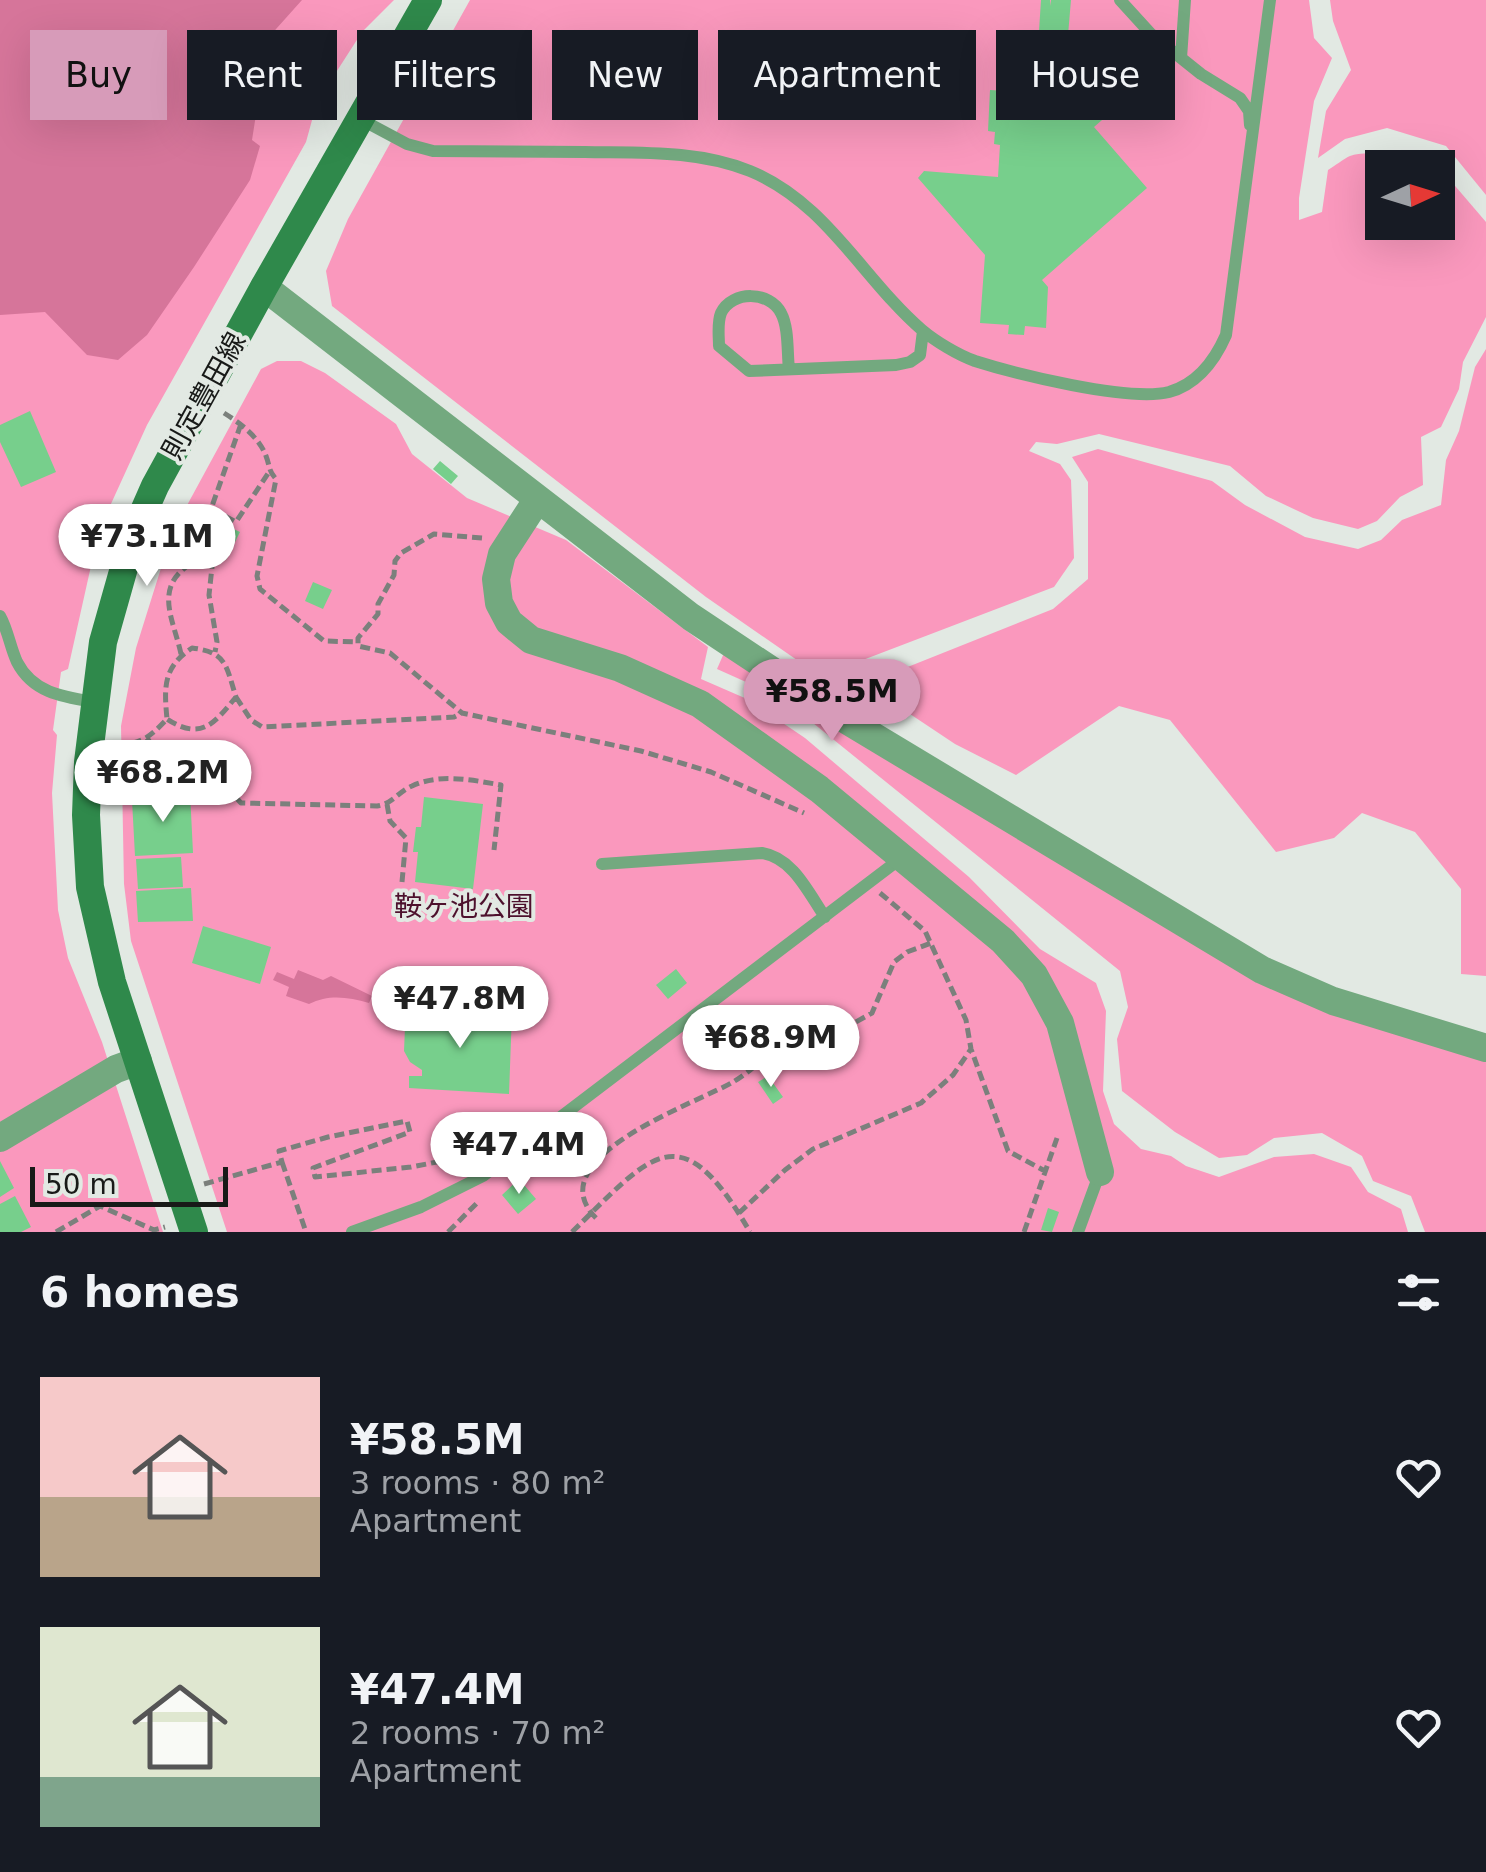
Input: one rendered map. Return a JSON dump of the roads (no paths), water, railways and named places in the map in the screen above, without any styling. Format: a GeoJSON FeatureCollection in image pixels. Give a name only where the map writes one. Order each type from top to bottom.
{"type":"FeatureCollection","features":[{"type":"Feature","properties":{"kind":"main road","name":"則定豊田線"},"geometry":{"type":"LineString","coordinates":[[412,30],[428,0]]}},
{"type":"Feature","properties":{"kind":"main road","name":"則定豊田線"},"geometry":{"type":"LineString","coordinates":[[182,1229],[138,1061],[102,949],[90,886],[86,815],[94,702],[103,642],[133,536],[154,486],[362,120]]}},
{"type":"Feature","properties":{"kind":"street"},"geometry":{"type":"LineString","coordinates":[[264,287],[691,616],[843,718],[1262,970],[1333,1001],[1486,1048]]}},
{"type":"Feature","properties":{"kind":"street"},"geometry":{"type":"LineString","coordinates":[[537,500],[502,554],[496,579],[499,603],[509,622],[531,640],[620,668],[700,704],[819,789],[1002,941],[1034,975],[1060,1023],[1100,1172]]}},
{"type":"Feature","properties":{"kind":"street"},"geometry":{"type":"LineString","coordinates":[[0,1138],[116,1069],[138,1061]]}},
{"type":"Feature","properties":{"kind":"lane"},"geometry":{"type":"LineString","coordinates":[[1120,0],[1151,34],[1240,98],[1248,111],[1251,142]]}},
{"type":"Feature","properties":{"kind":"lane"},"geometry":{"type":"LineString","coordinates":[[1182,58],[1186,0]]}},
{"type":"Feature","properties":{"kind":"lane"},"geometry":{"type":"LineString","coordinates":[[362,120],[407,144],[433,151],[647,153],[709,158],[752,172],[785,189],[817,215],[923,331],[971,360],[1086,389],[1168,392],[1210,365],[1226,335],[1270,0]]}},
{"type":"Feature","properties":{"kind":"lane"},"geometry":{"type":"LineString","coordinates":[[789,369],[783,316],[774,302],[758,295],[730,301],[722,313],[719,346],[749,370],[789,369],[910,362],[920,356],[923,331]]}},
{"type":"Feature","properties":{"kind":"lane"},"geometry":{"type":"LineString","coordinates":[[0,616],[18,662],[32,682],[55,696],[94,702]]}},
{"type":"Feature","properties":{"kind":"lane"},"geometry":{"type":"LineString","coordinates":[[602,864],[775,855],[788,864],[825,916]]}},
{"type":"Feature","properties":{"kind":"lane"},"geometry":{"type":"LineString","coordinates":[[352,1232],[421,1206],[478,1178],[900,859]]}},
{"type":"Feature","properties":{"kind":"lane"},"geometry":{"type":"LineString","coordinates":[[1078,1232],[1100,1172]]}},
{"type":"Feature","properties":{"kind":"park label","name":"鞍ヶ池公園"},"geometry":{"type":"Point","coordinates":[464,906]}}]}
